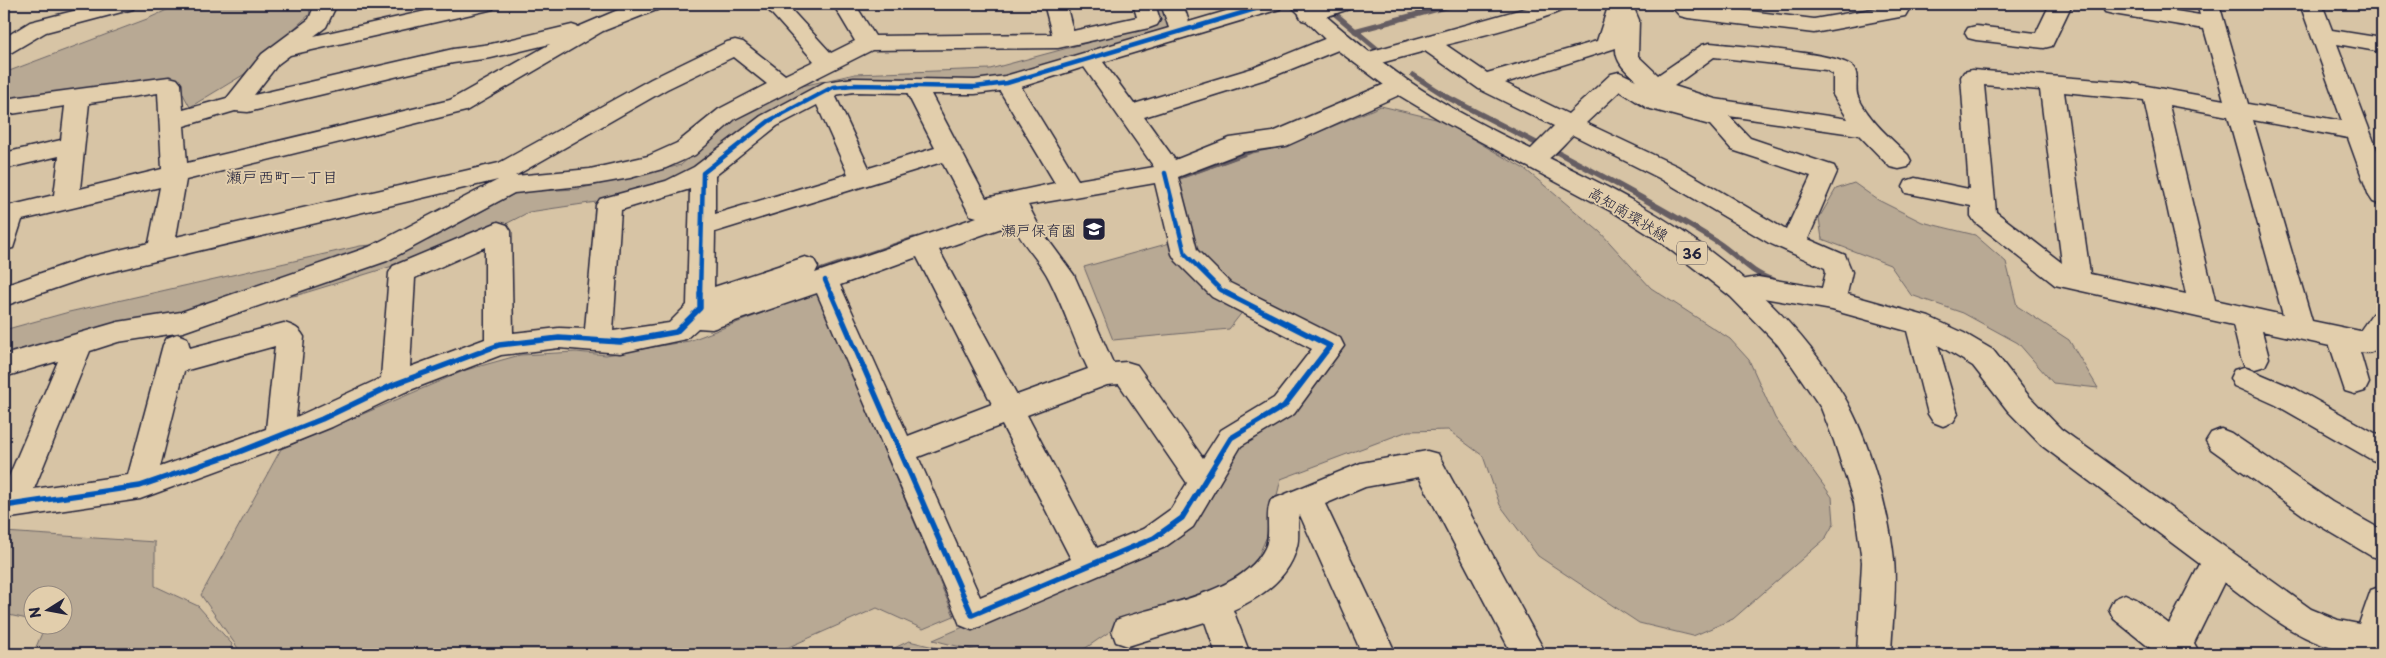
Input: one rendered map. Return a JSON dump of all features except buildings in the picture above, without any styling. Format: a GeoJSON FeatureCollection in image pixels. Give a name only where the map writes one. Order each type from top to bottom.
{"type":"FeatureCollection","features":[{"type":"Feature","properties":{"kind":"street"},"geometry":{"type":"LineString","coordinates":[[4,47],[38,27],[125,4]]}},
{"type":"Feature","properties":{"kind":"street"},"geometry":{"type":"LineString","coordinates":[[235,103],[270,59],[318,22],[326,4]]}},
{"type":"Feature","properties":{"kind":"street"},"geometry":{"type":"LineString","coordinates":[[172,121],[235,103],[248,104],[454,56],[491,51],[595,26],[651,4]]}},
{"type":"Feature","properties":{"kind":"street"},"geometry":{"type":"LineString","coordinates":[[774,4],[828,63]]}},
{"type":"Feature","properties":{"kind":"street"},"geometry":{"type":"LineString","coordinates":[[844,4],[868,44]]}},
{"type":"Feature","properties":{"kind":"street"},"geometry":{"type":"LineString","coordinates":[[1055,4],[1064,39]]}},
{"type":"Feature","properties":{"kind":"street"},"geometry":{"type":"LineString","coordinates":[[4,296],[84,268],[161,250],[508,178],[590,177],[630,170],[657,162],[686,149],[727,114],[868,44],[1064,39],[1149,20],[1144,4]]}},
{"type":"Feature","properties":{"kind":"street"},"geometry":{"type":"LineString","coordinates":[[1172,4],[1181,31]]}},
{"type":"Feature","properties":{"kind":"street"},"geometry":{"type":"LineString","coordinates":[[598,340],[609,205],[674,188],[702,173],[769,121],[822,92],[842,85],[975,87],[1007,82],[1272,4]]}},
{"type":"Feature","properties":{"kind":"street"},"geometry":{"type":"LineString","coordinates":[[1305,10],[1342,4]]}},
{"type":"Feature","properties":{"kind":"street"},"geometry":{"type":"LineString","coordinates":[[1366,60],[1561,4]]}},
{"type":"Feature","properties":{"kind":"street"},"geometry":{"type":"LineString","coordinates":[[1614,10],[1647,4]]}},
{"type":"Feature","properties":{"kind":"street"},"geometry":{"type":"LineString","coordinates":[[1680,4],[1688,11],[1753,11],[1814,26],[1897,11],[1900,6],[1898,4]]}},
{"type":"Feature","properties":{"kind":"street"},"geometry":{"type":"LineString","coordinates":[[1814,4],[1833,24]]}},
{"type":"Feature","properties":{"kind":"street"},"geometry":{"type":"LineString","coordinates":[[1976,33],[2044,41],[2062,4]]}},
{"type":"Feature","properties":{"kind":"street"},"geometry":{"type":"LineString","coordinates":[[2112,4],[2113,7],[2211,14],[2301,329]]}},
{"type":"Feature","properties":{"kind":"street"},"geometry":{"type":"LineString","coordinates":[[2311,4],[2382,194]]}},
{"type":"Feature","properties":{"kind":"street"},"geometry":{"type":"LineString","coordinates":[[281,50],[400,14],[476,5]]}},
{"type":"Feature","properties":{"kind":"street","name":"高知南環状線"},"geometry":{"type":"LineString","coordinates":[[1305,10],[1340,41],[1400,86],[1450,116],[1627,209],[1668,235],[1739,289],[1788,338],[1833,403],[1849,441],[1869,503],[1878,562],[1874,654]]}},
{"type":"Feature","properties":{"kind":"street"},"geometry":{"type":"LineString","coordinates":[[1487,84],[1494,78],[1607,45],[1614,10]]}},
{"type":"Feature","properties":{"kind":"street"},"geometry":{"type":"LineString","coordinates":[[1614,10],[1628,20],[1627,56],[1633,65],[1655,84],[1671,94],[1714,106],[1854,128],[1864,126]]}},
{"type":"Feature","properties":{"kind":"street"},"geometry":{"type":"LineString","coordinates":[[4,241],[7,215],[458,106],[545,57],[595,26]]}},
{"type":"Feature","properties":{"kind":"street"},"geometry":{"type":"LineString","coordinates":[[2323,35],[2382,45]]}},
{"type":"Feature","properties":{"kind":"street"},"geometry":{"type":"LineString","coordinates":[[1129,114],[1261,73],[1340,41]]}},
{"type":"Feature","properties":{"kind":"street"},"geometry":{"type":"LineString","coordinates":[[1429,43],[1487,84],[1668,172],[1794,244],[1836,262],[1839,272],[1832,300]]}},
{"type":"Feature","properties":{"kind":"street"},"geometry":{"type":"LineString","coordinates":[[4,366],[118,332],[183,322],[378,254],[508,178],[659,84],[735,47],[784,86]]}},
{"type":"Feature","properties":{"kind":"street"},"geometry":{"type":"LineString","coordinates":[[1655,84],[1665,81],[1710,50],[1832,64],[1844,71],[1845,95],[1864,126],[1899,161]]}},
{"type":"Feature","properties":{"kind":"street"},"geometry":{"type":"LineString","coordinates":[[825,280],[972,615],[1154,538],[1182,518],[1231,438],[1284,406],[1330,346],[1220,290],[1185,254],[1167,172],[1089,58]]}},
{"type":"Feature","properties":{"kind":"street"},"geometry":{"type":"LineString","coordinates":[[2359,132],[2125,89],[1972,77],[1984,216],[2064,278],[2366,343],[2382,321]]}},
{"type":"Feature","properties":{"kind":"street"},"geometry":{"type":"LineString","coordinates":[[1533,159],[1619,79],[1656,103],[1718,119],[1741,144],[1825,172],[1797,233],[1794,244]]}},
{"type":"Feature","properties":{"kind":"street"},"geometry":{"type":"LineString","coordinates":[[1007,82],[1071,189]]}},
{"type":"Feature","properties":{"kind":"street"},"geometry":{"type":"LineString","coordinates":[[2051,83],[2078,281]]}},
{"type":"Feature","properties":{"kind":"street"},"geometry":{"type":"LineString","coordinates":[[4,108],[169,84],[175,175],[161,250]]}},
{"type":"Feature","properties":{"kind":"street"},"geometry":{"type":"LineString","coordinates":[[915,86],[979,209]]}},
{"type":"Feature","properties":{"kind":"street"},"geometry":{"type":"LineString","coordinates":[[8,506],[140,486],[280,436],[322,419],[395,384],[499,345],[560,338],[620,342],[676,332],[696,309],[979,209],[1031,196],[1167,172],[1239,144],[1277,140],[1400,86]]}},
{"type":"Feature","properties":{"kind":"street"},"geometry":{"type":"LineString","coordinates":[[822,92],[862,178]]}},
{"type":"Feature","properties":{"kind":"street"},"geometry":{"type":"LineString","coordinates":[[2155,95],[2203,308]]}},
{"type":"Feature","properties":{"kind":"street"},"geometry":{"type":"LineString","coordinates":[[66,201],[78,96]]}},
{"type":"Feature","properties":{"kind":"street"},"geometry":{"type":"LineString","coordinates":[[4,161],[72,145]]}},
{"type":"Feature","properties":{"kind":"street"},"geometry":{"type":"LineString","coordinates":[[702,227],[949,152]]}},
{"type":"Feature","properties":{"kind":"street"},"geometry":{"type":"LineString","coordinates":[[696,309],[702,227],[702,173]]}},
{"type":"Feature","properties":{"kind":"street"},"geometry":{"type":"LineString","coordinates":[[1915,187],[1982,200]]}},
{"type":"Feature","properties":{"kind":"street"},"geometry":{"type":"LineString","coordinates":[[1031,196],[1044,227],[1075,269],[1101,331]]}},
{"type":"Feature","properties":{"kind":"street"},"geometry":{"type":"LineString","coordinates":[[696,309],[712,319],[1020,212],[1030,234],[1061,275],[1088,341],[1105,374]]}},
{"type":"Feature","properties":{"kind":"street"},"geometry":{"type":"LineString","coordinates":[[395,384],[402,273],[498,231],[499,345]]}},
{"type":"Feature","properties":{"kind":"street"},"geometry":{"type":"LineString","coordinates":[[924,245],[1090,565]]}},
{"type":"Feature","properties":{"kind":"street"},"geometry":{"type":"LineString","coordinates":[[1739,289],[1758,287],[1832,300],[1919,324],[1954,340],[1983,358],[2018,403],[2051,437],[2299,619],[2336,635],[2374,645],[2382,600]]}},
{"type":"Feature","properties":{"kind":"street"},"geometry":{"type":"LineString","coordinates":[[2246,317],[2250,368],[2286,397],[2382,451]]}},
{"type":"Feature","properties":{"kind":"street"},"geometry":{"type":"LineString","coordinates":[[140,486],[183,322]]}},
{"type":"Feature","properties":{"kind":"street"},"geometry":{"type":"LineString","coordinates":[[1919,324],[1943,414]]}},
{"type":"Feature","properties":{"kind":"street"},"geometry":{"type":"LineString","coordinates":[[172,364],[284,333],[290,337],[280,436]]}},
{"type":"Feature","properties":{"kind":"street"},"geometry":{"type":"LineString","coordinates":[[2342,338],[2355,383]]}},
{"type":"Feature","properties":{"kind":"street"},"geometry":{"type":"LineString","coordinates":[[8,506],[79,343]]}},
{"type":"Feature","properties":{"kind":"street"},"geometry":{"type":"LineString","coordinates":[[900,451],[1105,374],[1128,374],[1204,484]]}},
{"type":"Feature","properties":{"kind":"street"},"geometry":{"type":"LineString","coordinates":[[2221,441],[2321,512],[2382,546]]}},
{"type":"Feature","properties":{"kind":"street"},"geometry":{"type":"LineString","coordinates":[[1128,631],[1214,603],[1249,588],[1273,566],[1281,550],[1284,532],[1282,509],[1361,475],[1427,463],[1529,654]]}},
{"type":"Feature","properties":{"kind":"street"},"geometry":{"type":"LineString","coordinates":[[1307,498],[1378,654]]}},
{"type":"Feature","properties":{"kind":"street"},"geometry":{"type":"LineString","coordinates":[[2125,609],[2176,652],[2219,560]]}},
{"type":"Feature","properties":{"kind":"street"},"geometry":{"type":"LineString","coordinates":[[1214,603],[1233,654]]}},
{"type":"Feature","properties":{"kind":"shaded area"},"geometry":{"type":"Polygon","coordinates":[[[180,4],[308,4],[310,14],[243,75],[190,107],[176,81],[23,99],[4,105],[4,73],[147,19],[180,4]]]}},
{"type":"Feature","properties":{"kind":"shaded area"},"geometry":{"type":"Polygon","coordinates":[[[1146,4],[1169,4],[1175,21],[1154,40],[1053,73],[819,94],[705,176],[630,197],[529,212],[471,242],[298,295],[174,318],[4,360],[4,330],[69,312],[360,246],[429,240],[518,192],[578,189],[681,165],[729,122],[802,86],[855,74],[990,69],[1142,28],[1148,9],[1146,4]]]}},
{"type":"Feature","properties":{"kind":"shaded area"},"geometry":{"type":"Polygon","coordinates":[[[1381,106],[1440,120],[1526,170],[1600,232],[1651,288],[1730,339],[1749,360],[1775,418],[1832,497],[1834,523],[1825,539],[1733,619],[1693,636],[1639,623],[1538,556],[1500,505],[1483,456],[1448,430],[1408,431],[1281,479],[1267,536],[1253,568],[1222,586],[1131,617],[1077,654],[988,654],[933,640],[1157,544],[1236,440],[1337,344],[1222,288],[1188,254],[1177,180],[1248,154],[1286,146],[1381,106]]]}},
{"type":"Feature","properties":{"kind":"shaded area"},"geometry":{"type":"Polygon","coordinates":[[[1854,183],[1878,200],[1922,222],[1975,235],[2006,262],[2017,306],[2069,340],[2098,388],[2053,383],[2018,343],[1963,313],[1911,295],[1890,265],[1822,239],[1819,218],[1836,189],[1854,183]]]}},
{"type":"Feature","properties":{"kind":"shaded area"},"geometry":{"type":"Polygon","coordinates":[[[1177,241],[1247,306],[1229,329],[1113,340],[1084,267],[1177,241]]]}},
{"type":"Feature","properties":{"kind":"shaded area"},"geometry":{"type":"Polygon","coordinates":[[[817,292],[954,616],[923,629],[877,608],[773,654],[323,654],[323,651],[313,654],[242,654],[201,595],[281,449],[466,370],[520,355],[576,352],[606,355],[689,341],[817,292]]]}},
{"type":"Feature","properties":{"kind":"shaded area"},"geometry":{"type":"Polygon","coordinates":[[[4,532],[155,542],[155,586],[198,606],[232,644],[229,654],[33,654],[41,636],[72,636],[72,586],[22,586],[22,618],[4,614],[4,532]]]}},
{"type":"Feature","properties":{"kind":"shaded area"},"geometry":{"type":"Polygon","coordinates":[[[909,641],[962,654],[882,654],[909,641]]]}},
{"type":"Feature","properties":{"kind":"waterway"},"geometry":{"type":"LineString","coordinates":[[1355,31],[1456,4]]}},
{"type":"Feature","properties":{"kind":"waterway"},"geometry":{"type":"LineString","coordinates":[[1334,13],[1355,31]]}},
{"type":"Feature","properties":{"kind":"waterway"},"geometry":{"type":"LineString","coordinates":[[1355,31],[1377,49]]}},
{"type":"Feature","properties":{"kind":"waterway"},"geometry":{"type":"LineString","coordinates":[[1413,75],[1449,98],[1536,143]]}},
{"type":"Feature","properties":{"kind":"waterway"},"geometry":{"type":"LineString","coordinates":[[1179,177],[1251,151]]}},
{"type":"Feature","properties":{"kind":"waterway"},"geometry":{"type":"LineString","coordinates":[[1557,152],[1678,218],[1717,242],[1751,269],[1773,280]]}},
{"type":"Feature","properties":{"kind":"waterway"},"geometry":{"type":"LineString","coordinates":[[808,275],[914,239]]}},
{"type":"Feature","properties":{"kind":"cycle path"},"geometry":{"type":"LineString","coordinates":[[4,506],[140,486],[239,452],[322,419],[395,384],[499,345],[559,338],[620,342],[676,332],[700,308],[703,173],[769,121],[833,87],[854,85],[975,87],[1007,83],[1272,4]]}},
{"type":"Feature","properties":{"kind":"cycle path"},"geometry":{"type":"LineString","coordinates":[[825,280],[972,615],[1154,538],[1182,518],[1231,438],[1284,406],[1330,346],[1221,290],[1185,254],[1165,173]]}},
{"type":"Feature","properties":{"kind":"place","name":"瀬戸保育園"},"geometry":{"type":"Point","coordinates":[1094,229]}},
{"type":"Feature","properties":{"kind":"district","name":"瀬戸西町一丁目"},"geometry":{"type":"Point","coordinates":[282,176]}}]}
